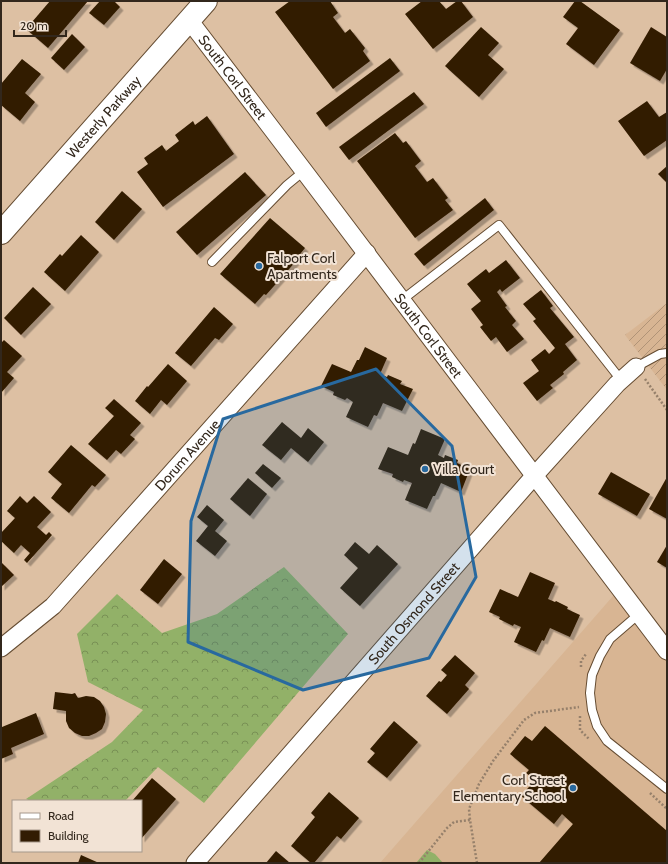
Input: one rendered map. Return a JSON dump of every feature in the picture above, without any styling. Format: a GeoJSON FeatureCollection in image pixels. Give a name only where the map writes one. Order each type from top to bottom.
{"type":"FeatureCollection","features":[{"type":"Feature","properties":{"kind":"main road","name":"Westerly Parkway"},"geometry":{"type":"LineString","coordinates":[[1,233],[206,1]]}},
{"type":"Feature","properties":{"kind":"street","name":"South Corl Street"},"geometry":{"type":"LineString","coordinates":[[189,20],[667,651]]}},
{"type":"Feature","properties":{"kind":"street","name":"Dorum Avenue"},"geometry":{"type":"LineString","coordinates":[[1,648],[53,606],[367,253]]}},
{"type":"Feature","properties":{"kind":"street","name":"South Osmond Street"},"geometry":{"type":"LineString","coordinates":[[195,863],[534,475],[621,380],[636,367]]}},
{"type":"Feature","properties":{"kind":"lane"},"geometry":{"type":"LineString","coordinates":[[212,262],[287,185],[304,170]]}},
{"type":"Feature","properties":{"kind":"lane"},"geometry":{"type":"LineString","coordinates":[[402,300],[498,225],[621,380]]}},
{"type":"Feature","properties":{"kind":"lane"},"geometry":{"type":"LineString","coordinates":[[636,367],[660,354],[667,353]]}},
{"type":"Feature","properties":{"kind":"lane"},"geometry":{"type":"LineString","coordinates":[[639,614],[610,639],[600,656],[592,675],[590,693],[592,710],[598,726],[608,741],[667,789]]}},
{"type":"Feature","properties":{"kind":"path"},"geometry":{"type":"LineString","coordinates":[[636,367],[667,410]]}},
{"type":"Feature","properties":{"kind":"path"},"geometry":{"type":"LineString","coordinates":[[477,863],[469,809],[479,784],[494,761],[524,720],[535,713],[580,707]]}},
{"type":"Feature","properties":{"kind":"path"},"geometry":{"type":"LineString","coordinates":[[420,863],[447,828],[454,822],[470,820]]}},
{"type":"Feature","properties":{"kind":"highlighted area"},"geometry":{"type":"Polygon","coordinates":[[[376,369],[452,446],[476,577],[429,658],[303,690],[188,642],[191,521],[223,419],[376,369]]]}},
{"type":"Feature","properties":{"kind":"shaded area"},"geometry":{"type":"Polygon","coordinates":[[[667,303],[667,390],[625,335],[667,303]]]}},
{"type":"Feature","properties":{"kind":"shaded area"},"geometry":{"type":"Polygon","coordinates":[[[620,588],[667,651],[667,863],[380,863],[620,588]]]}},
{"type":"Feature","properties":{"kind":"green space"},"geometry":{"type":"Polygon","coordinates":[[[284,567],[348,634],[204,803],[158,767],[126,800],[26,799],[112,742],[143,710],[88,682],[77,634],[117,594],[162,633],[217,614],[284,567]]]}},
{"type":"Feature","properties":{"kind":"green space"},"geometry":{"type":"Polygon","coordinates":[[[427,850],[435,854],[443,863],[416,863],[427,850]]]}},
{"type":"Feature","properties":{"kind":"building"},"geometry":{"type":"Polygon","coordinates":[[[50,1],[88,1],[48,48],[26,29],[50,1]]]}},
{"type":"Feature","properties":{"kind":"building"},"geometry":{"type":"Polygon","coordinates":[[[100,1],[114,1],[120,7],[104,25],[89,13],[100,1]]]}},
{"type":"Feature","properties":{"kind":"building"},"geometry":{"type":"Polygon","coordinates":[[[290,1],[330,1],[338,13],[333,17],[345,33],[350,29],[365,48],[363,51],[370,61],[333,89],[275,12],[290,1]]]}},
{"type":"Feature","properties":{"kind":"building"},"geometry":{"type":"Polygon","coordinates":[[[422,1],[439,1],[446,9],[457,1],[461,1],[473,17],[433,49],[405,14],[422,1]]]}},
{"type":"Feature","properties":{"kind":"building"},"geometry":{"type":"Polygon","coordinates":[[[575,1],[580,1],[620,30],[594,65],[566,44],[578,28],[563,17],[575,1]]]}},
{"type":"Feature","properties":{"kind":"building"},"geometry":{"type":"Polygon","coordinates":[[[481,27],[499,43],[488,55],[504,69],[479,97],[445,66],[481,27]]]}},
{"type":"Feature","properties":{"kind":"building"},"geometry":{"type":"Polygon","coordinates":[[[651,27],[667,37],[667,69],[660,81],[630,63],[651,27]]]}},
{"type":"Feature","properties":{"kind":"building"},"geometry":{"type":"Polygon","coordinates":[[[72,34],[85,47],[64,70],[51,58],[72,34]]]}},
{"type":"Feature","properties":{"kind":"building"},"geometry":{"type":"Polygon","coordinates":[[[390,58],[400,71],[326,127],[316,113],[390,58]]]}},
{"type":"Feature","properties":{"kind":"building"},"geometry":{"type":"Polygon","coordinates":[[[22,59],[41,74],[25,93],[35,102],[20,121],[1,105],[1,84],[22,59]]]}},
{"type":"Feature","properties":{"kind":"building"},"geometry":{"type":"Polygon","coordinates":[[[414,92],[424,104],[349,160],[339,147],[414,92]]]}},
{"type":"Feature","properties":{"kind":"building"},"geometry":{"type":"Polygon","coordinates":[[[647,101],[659,117],[667,112],[667,140],[644,156],[618,121],[647,101]]]}},
{"type":"Feature","properties":{"kind":"building"},"geometry":{"type":"Polygon","coordinates":[[[207,116],[234,154],[163,207],[137,172],[148,164],[144,158],[162,145],[166,151],[179,141],[175,135],[193,121],[195,125],[207,116]]]}},
{"type":"Feature","properties":{"kind":"building"},"geometry":{"type":"Polygon","coordinates":[[[395,133],[403,143],[406,141],[421,161],[415,166],[427,182],[433,178],[448,198],[445,200],[453,210],[415,238],[357,161],[395,133]]]}},
{"type":"Feature","properties":{"kind":"building"},"geometry":{"type":"Polygon","coordinates":[[[667,166],[667,183],[658,174],[667,166]]]}},
{"type":"Feature","properties":{"kind":"building"},"geometry":{"type":"Polygon","coordinates":[[[245,172],[266,195],[197,255],[176,232],[245,172]]]}},
{"type":"Feature","properties":{"kind":"building"},"geometry":{"type":"Polygon","coordinates":[[[122,191],[142,209],[114,240],[95,222],[122,191]]]}},
{"type":"Feature","properties":{"kind":"building"},"geometry":{"type":"Polygon","coordinates":[[[485,198],[494,210],[424,266],[414,254],[485,198]]]}},
{"type":"Feature","properties":{"kind":"building","name":"Falport Corl Apartments"},"geometry":{"type":"Polygon","coordinates":[[[270,218],[305,248],[297,258],[298,259],[266,295],[264,294],[255,304],[220,274],[270,218]]]}},
{"type":"Feature","properties":{"kind":"building"},"geometry":{"type":"Polygon","coordinates":[[[81,235],[99,252],[65,291],[44,272],[60,254],[62,256],[81,235]]]}},
{"type":"Feature","properties":{"kind":"building"},"geometry":{"type":"Polygon","coordinates":[[[506,260],[520,278],[502,292],[500,289],[497,292],[507,306],[505,307],[516,321],[512,325],[524,339],[507,352],[496,337],[491,341],[480,327],[483,325],[471,309],[481,301],[467,284],[486,269],[489,273],[506,260]]]}},
{"type":"Feature","properties":{"kind":"building"},"geometry":{"type":"Polygon","coordinates":[[[33,287],[51,304],[21,335],[4,318],[33,287]]]}},
{"type":"Feature","properties":{"kind":"building"},"geometry":{"type":"Polygon","coordinates":[[[541,290],[553,306],[550,308],[574,337],[565,344],[577,360],[563,372],[564,374],[550,385],[553,388],[537,401],[523,383],[539,371],[531,360],[545,349],[549,354],[555,348],[533,321],[536,319],[523,304],[541,290]]]}},
{"type":"Feature","properties":{"kind":"building"},"geometry":{"type":"Polygon","coordinates":[[[214,307],[233,324],[219,340],[215,338],[191,366],[175,353],[214,307]]]}},
{"type":"Feature","properties":{"kind":"building"},"geometry":{"type":"Polygon","coordinates":[[[4,340],[22,356],[7,372],[14,378],[1,393],[1,343],[4,340]]]}},
{"type":"Feature","properties":{"kind":"building"},"geometry":{"type":"Polygon","coordinates":[[[365,347],[387,358],[380,374],[387,377],[388,375],[402,381],[400,384],[413,389],[402,411],[383,403],[377,416],[374,415],[368,427],[346,417],[353,402],[347,398],[345,400],[333,395],[334,392],[321,386],[332,364],[351,372],[365,347]]]}},
{"type":"Feature","properties":{"kind":"building"},"geometry":{"type":"Polygon","coordinates":[[[168,364],[187,381],[167,405],[161,400],[150,414],[135,401],[168,364]]]}},
{"type":"Feature","properties":{"kind":"building"},"geometry":{"type":"Polygon","coordinates":[[[114,399],[141,423],[130,435],[135,439],[121,454],[116,450],[107,460],[88,444],[114,416],[105,408],[114,399]]]}},
{"type":"Feature","properties":{"kind":"building"},"geometry":{"type":"Polygon","coordinates":[[[282,422],[301,438],[308,428],[324,442],[308,462],[291,448],[281,460],[262,445],[282,422]]]}},
{"type":"Feature","properties":{"kind":"building","name":"Villa Court"},"geometry":{"type":"Polygon","coordinates":[[[421,429],[445,439],[438,455],[444,458],[445,455],[458,460],[457,463],[470,469],[461,492],[441,483],[427,509],[405,500],[412,483],[404,480],[403,482],[392,477],[393,474],[378,469],[388,447],[408,455],[413,443],[415,444],[421,429]]]}},
{"type":"Feature","properties":{"kind":"building"},"geometry":{"type":"Polygon","coordinates":[[[71,445],[106,475],[95,487],[92,485],[69,513],[51,498],[62,484],[48,472],[71,445]]]}},
{"type":"Feature","properties":{"kind":"building"},"geometry":{"type":"Polygon","coordinates":[[[263,464],[281,478],[272,488],[255,473],[263,464]]]}},
{"type":"Feature","properties":{"kind":"building"},"geometry":{"type":"Polygon","coordinates":[[[611,472],[650,494],[637,516],[598,494],[611,472]]]}},
{"type":"Feature","properties":{"kind":"building"},"geometry":{"type":"Polygon","coordinates":[[[667,477],[667,519],[649,509],[667,477]]]}},
{"type":"Feature","properties":{"kind":"building"},"geometry":{"type":"Polygon","coordinates":[[[248,478],[267,494],[250,516],[230,499],[248,478]]]}},
{"type":"Feature","properties":{"kind":"building"},"geometry":{"type":"Polygon","coordinates":[[[20,496],[27,503],[34,496],[51,512],[37,527],[46,535],[49,532],[52,535],[27,563],[24,560],[30,553],[21,545],[14,553],[1,541],[1,533],[15,518],[7,511],[20,496]]]}},
{"type":"Feature","properties":{"kind":"building"},"geometry":{"type":"Polygon","coordinates":[[[207,505],[224,520],[215,531],[227,541],[215,556],[196,541],[208,526],[197,517],[207,505]]]}},
{"type":"Feature","properties":{"kind":"building"},"geometry":{"type":"Polygon","coordinates":[[[355,542],[369,554],[377,545],[398,564],[360,606],[340,588],[358,568],[344,555],[355,542]]]}},
{"type":"Feature","properties":{"kind":"building"},"geometry":{"type":"Polygon","coordinates":[[[667,545],[667,568],[657,562],[667,545]]]}},
{"type":"Feature","properties":{"kind":"building"},"geometry":{"type":"Polygon","coordinates":[[[164,559],[182,574],[158,604],[140,590],[164,559]]]}},
{"type":"Feature","properties":{"kind":"building"},"geometry":{"type":"Polygon","coordinates":[[[1,562],[14,575],[1,587],[1,562]]]}},
{"type":"Feature","properties":{"kind":"building"},"geometry":{"type":"Polygon","coordinates":[[[530,572],[555,583],[548,599],[568,607],[567,609],[580,615],[570,637],[550,628],[544,641],[542,640],[536,652],[514,642],[521,627],[514,624],[513,626],[499,619],[500,617],[489,612],[500,589],[518,597],[530,572]]]}},
{"type":"Feature","properties":{"kind":"building"},"geometry":{"type":"Polygon","coordinates":[[[455,655],[475,673],[465,685],[469,689],[447,714],[426,696],[439,681],[441,682],[447,675],[441,670],[455,655]]]}},
{"type":"Feature","properties":{"kind":"building"},"geometry":{"type":"Polygon","coordinates":[[[55,692],[75,693],[78,698],[86,696],[94,697],[100,701],[106,714],[102,729],[89,736],[82,736],[75,733],[69,728],[66,721],[66,711],[53,709],[55,692]]]}},
{"type":"Feature","properties":{"kind":"building"},"geometry":{"type":"Polygon","coordinates":[[[36,713],[44,734],[11,748],[13,754],[1,759],[1,724],[2,727],[36,713]]]}},
{"type":"Feature","properties":{"kind":"building"},"geometry":{"type":"Polygon","coordinates":[[[394,721],[418,742],[387,778],[367,762],[375,753],[370,749],[394,721]]]}},
{"type":"Feature","properties":{"kind":"building","name":"Corl Street Elementary School"},"geometry":{"type":"Polygon","coordinates":[[[545,726],[667,831],[667,863],[539,863],[573,824],[562,814],[554,824],[521,796],[535,780],[526,773],[529,770],[510,754],[525,736],[532,741],[545,726]]]}},
{"type":"Feature","properties":{"kind":"building"},"geometry":{"type":"Polygon","coordinates":[[[152,778],[176,799],[142,838],[142,800],[133,800],[152,778]]]}},
{"type":"Feature","properties":{"kind":"building"},"geometry":{"type":"Polygon","coordinates":[[[329,792],[359,818],[341,839],[337,836],[314,863],[311,863],[291,846],[315,817],[311,813],[329,792]]]}},
{"type":"Feature","properties":{"kind":"building"},"geometry":{"type":"Polygon","coordinates":[[[276,851],[290,863],[266,863],[276,851]]]}},
{"type":"Feature","properties":{"kind":"building"},"geometry":{"type":"Polygon","coordinates":[[[81,855],[99,863],[78,863],[81,855]]]}},
{"type":"Feature","properties":{"kind":"place","name":"Falport Corl Apartments"},"geometry":{"type":"Point","coordinates":[259,266]}},
{"type":"Feature","properties":{"kind":"place","name":"Villa Court"},"geometry":{"type":"Point","coordinates":[425,469]}},
{"type":"Feature","properties":{"kind":"place","name":"Corl Street Elementary School"},"geometry":{"type":"Point","coordinates":[573,788]}}]}
